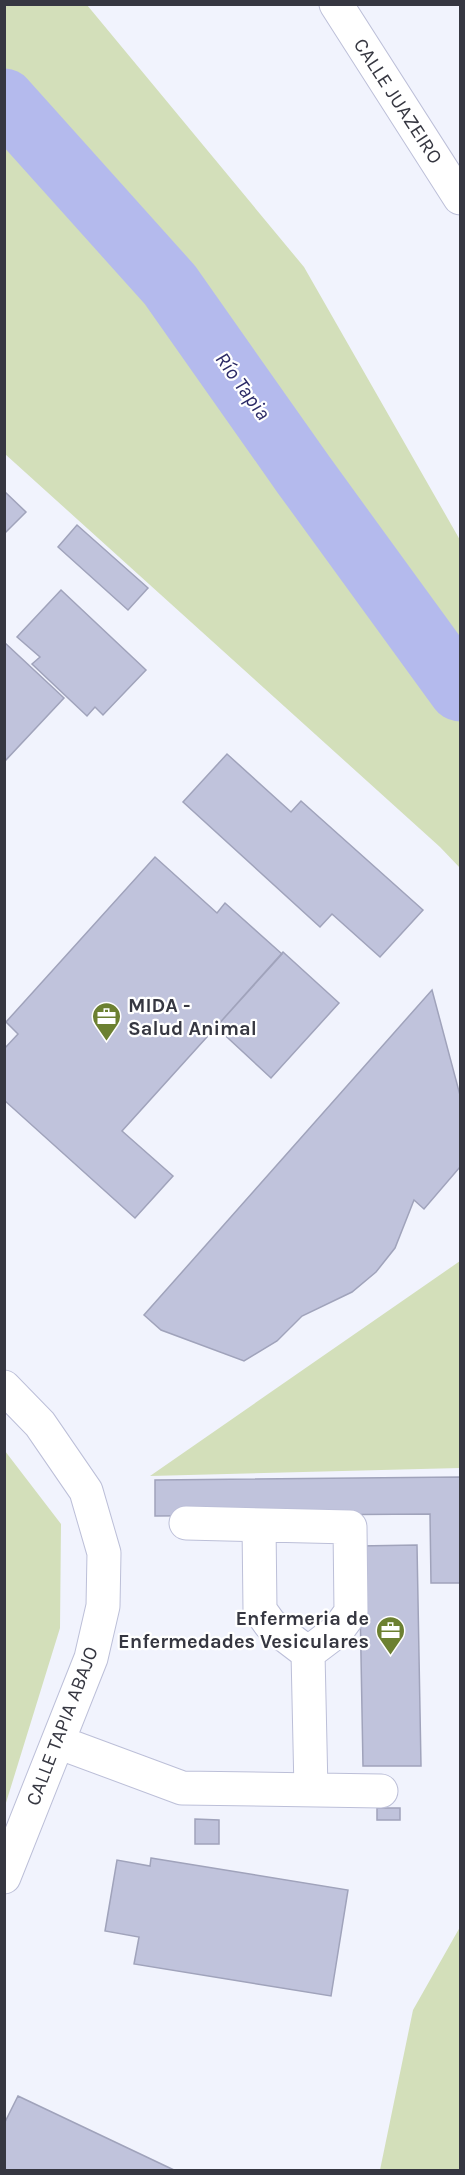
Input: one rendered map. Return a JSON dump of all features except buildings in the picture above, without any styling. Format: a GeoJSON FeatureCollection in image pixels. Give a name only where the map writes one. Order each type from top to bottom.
{"type":"FeatureCollection","features":[{"type":"Feature","properties":{"kind":"street","name":"CALLE JUAZEIRO"},"geometry":{"type":"LineString","coordinates":[[336,4],[460,198]]}},
{"type":"Feature","properties":{"kind":"street","name":"CALLE TAPIA ABAJO"},"geometry":{"type":"LineString","coordinates":[[4,1387],[40,1424],[86,1491],[104,1553],[103,1606],[91,1658],[4,1877]]}},
{"type":"Feature","properties":{"kind":"street"},"geometry":{"type":"LineString","coordinates":[[186,1523],[350,1527],[351,1612],[336,1631],[308,1653]]}},
{"type":"Feature","properties":{"kind":"street"},"geometry":{"type":"LineString","coordinates":[[259,1525],[260,1610],[270,1624],[308,1653]]}},
{"type":"Feature","properties":{"kind":"street"},"geometry":{"type":"LineString","coordinates":[[308,1653],[311,1790]]}},
{"type":"Feature","properties":{"kind":"street"},"geometry":{"type":"LineString","coordinates":[[58,1742],[182,1788],[381,1791]]}},
{"type":"Feature","properties":{"kind":"green space"},"geometry":{"type":"Polygon","coordinates":[[[5,4],[87,5],[304,267],[460,540],[460,868],[440,847],[5,454],[5,4]]]}},
{"type":"Feature","properties":{"kind":"green space"},"geometry":{"type":"Polygon","coordinates":[[[460,1261],[460,1468],[150,1476],[460,1261]]]}},
{"type":"Feature","properties":{"kind":"green space"},"geometry":{"type":"Polygon","coordinates":[[[5,1451],[61,1524],[60,1628],[5,1806],[5,1451]]]}},
{"type":"Feature","properties":{"kind":"green space"},"geometry":{"type":"Polygon","coordinates":[[[460,1927],[460,2170],[380,2170],[413,2010],[460,1927]]]}},
{"type":"Feature","properties":{"kind":"waterway","name":"Río Tapia"},"geometry":{"type":"LineString","coordinates":[[4,100],[170,285],[303,474],[460,690]]}},
{"type":"Feature","properties":{"kind":"place","name":"MIDA - Salud Animal"},"geometry":{"type":"Point","coordinates":[107,1042]}},
{"type":"Feature","properties":{"kind":"place","name":"Enfermeria de Enfermedades Vesiculares"},"geometry":{"type":"Point","coordinates":[390,1656]}}]}
